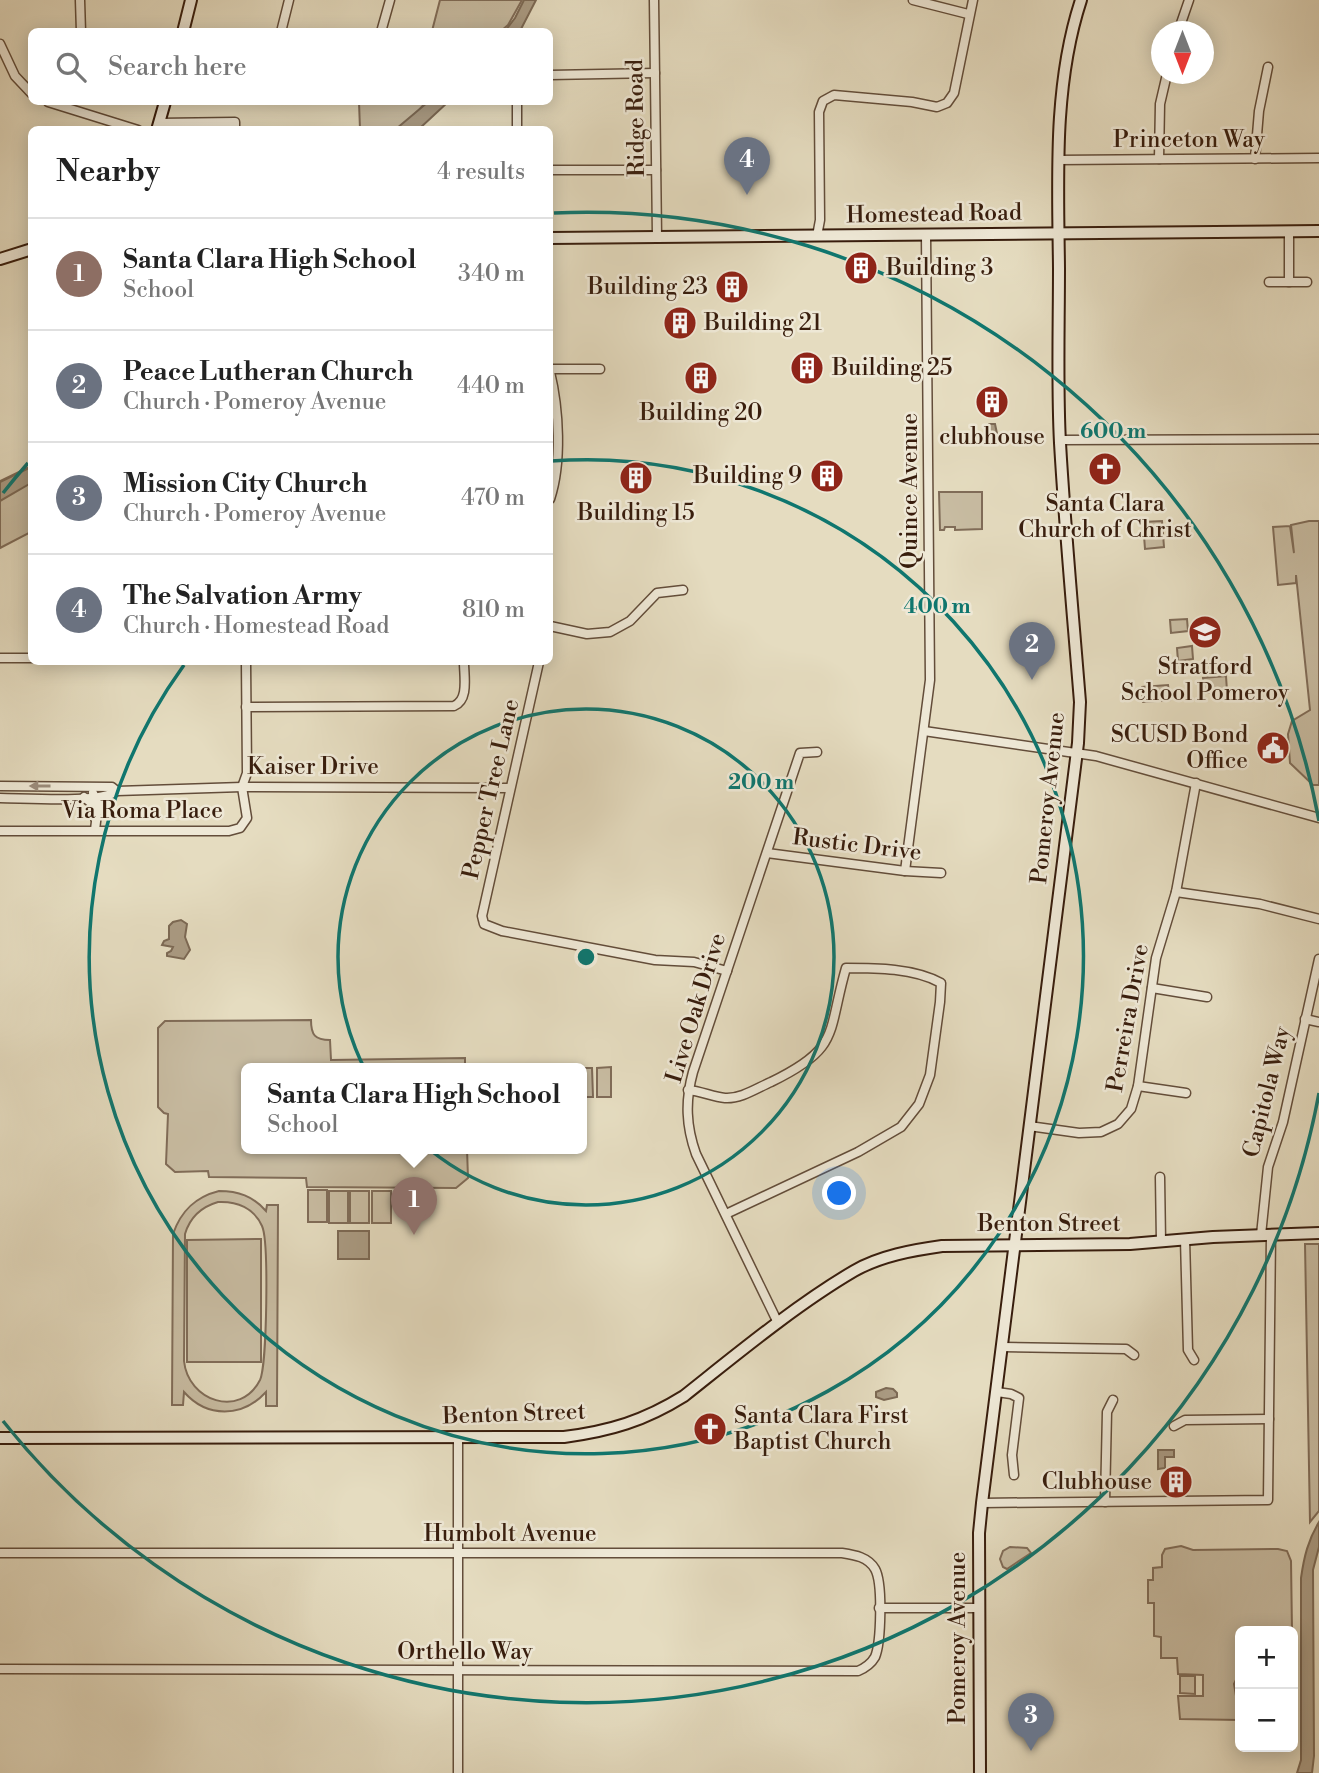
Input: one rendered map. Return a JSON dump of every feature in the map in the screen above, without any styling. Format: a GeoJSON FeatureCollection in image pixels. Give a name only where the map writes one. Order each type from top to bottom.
{"type":"FeatureCollection","features":[{"type":"Feature","properties":{"kind":"main road"},"geometry":{"type":"LineString","coordinates":[[184,28],[191,0]]}},
{"type":"Feature","properties":{"kind":"main road","name":"Pomeroy Avenue"},"geometry":{"type":"LineString","coordinates":[[980,1773],[979,1533],[1078,752],[1080,702],[1060,440],[1058,160],[1067,56],[1081,0]]}},
{"type":"Feature","properties":{"kind":"main road"},"geometry":{"type":"LineString","coordinates":[[158,126],[164,105]]}},
{"type":"Feature","properties":{"kind":"main road","name":"Homestead Road"},"geometry":{"type":"LineString","coordinates":[[553,238],[1319,231]]}},
{"type":"Feature","properties":{"kind":"main road"},"geometry":{"type":"LineString","coordinates":[[0,259],[28,250]]}},
{"type":"Feature","properties":{"kind":"main road","name":"Benton Street"},"geometry":{"type":"LineString","coordinates":[[0,1438],[564,1437],[609,1430],[647,1418],[684,1396],[778,1323],[855,1270],[912,1251],[942,1246],[1161,1242],[1319,1233]]}},
{"type":"Feature","properties":{"kind":"street"},"geometry":{"type":"LineString","coordinates":[[80,0],[81,28]]}},
{"type":"Feature","properties":{"kind":"street"},"geometry":{"type":"LineString","coordinates":[[282,28],[289,0]]}},
{"type":"Feature","properties":{"kind":"street"},"geometry":{"type":"LineString","coordinates":[[383,28],[390,0]]}},
{"type":"Feature","properties":{"kind":"street","name":"Ridge Road"},"geometry":{"type":"LineString","coordinates":[[654,0],[656,236]]}},
{"type":"Feature","properties":{"kind":"street"},"geometry":{"type":"LineString","coordinates":[[913,0],[968,14]]}},
{"type":"Feature","properties":{"kind":"street"},"geometry":{"type":"LineString","coordinates":[[817,236],[820,220],[819,112],[824,101],[834,94],[937,107],[947,103],[954,93],[973,0]]}},
{"type":"Feature","properties":{"kind":"street"},"geometry":{"type":"LineString","coordinates":[[1182,21],[1189,0]]}},
{"type":"Feature","properties":{"kind":"street"},"geometry":{"type":"LineString","coordinates":[[0,44],[15,76],[28,90]]}},
{"type":"Feature","properties":{"kind":"street"},"geometry":{"type":"LineString","coordinates":[[1255,159],[1259,111],[1268,67]]}},
{"type":"Feature","properties":{"kind":"street"},"geometry":{"type":"LineString","coordinates":[[553,75],[655,74]]}},
{"type":"Feature","properties":{"kind":"street"},"geometry":{"type":"LineString","coordinates":[[1158,159],[1160,104],[1165,84]]}},
{"type":"Feature","properties":{"kind":"street"},"geometry":{"type":"LineString","coordinates":[[65,105],[126,126]]}},
{"type":"Feature","properties":{"kind":"street"},"geometry":{"type":"LineString","coordinates":[[517,105],[517,126]]}},
{"type":"Feature","properties":{"kind":"street"},"geometry":{"type":"LineString","coordinates":[[158,126],[235,122],[235,126]]}},
{"type":"Feature","properties":{"kind":"street","name":"Princeton Way"},"geometry":{"type":"LineString","coordinates":[[1058,160],[1319,158]]}},
{"type":"Feature","properties":{"kind":"street"},"geometry":{"type":"LineString","coordinates":[[553,170],[656,170]]}},
{"type":"Feature","properties":{"kind":"street"},"geometry":{"type":"LineString","coordinates":[[1289,231],[1289,282]]}},
{"type":"Feature","properties":{"kind":"street","name":"Quince Avenue"},"geometry":{"type":"LineString","coordinates":[[905,871],[930,680],[926,235]]}},
{"type":"Feature","properties":{"kind":"street"},"geometry":{"type":"LineString","coordinates":[[1269,282],[1307,282]]}},
{"type":"Feature","properties":{"kind":"street"},"geometry":{"type":"LineString","coordinates":[[553,371],[600,369]]}},
{"type":"Feature","properties":{"kind":"street"},"geometry":{"type":"LineString","coordinates":[[553,390],[557,449],[553,487]]}},
{"type":"Feature","properties":{"kind":"street"},"geometry":{"type":"LineString","coordinates":[[1060,440],[1319,439]]}},
{"type":"Feature","properties":{"kind":"street"},"geometry":{"type":"LineString","coordinates":[[553,627],[587,634],[610,632],[630,621],[657,593],[684,590]]}},
{"type":"Feature","properties":{"kind":"street"},"geometry":{"type":"LineString","coordinates":[[0,658],[28,658]]}},
{"type":"Feature","properties":{"kind":"street"},"geometry":{"type":"LineString","coordinates":[[242,787],[247,773],[246,665]]}},
{"type":"Feature","properties":{"kind":"street"},"geometry":{"type":"LineString","coordinates":[[246,707],[454,706],[460,704],[464,697],[464,665]]}},
{"type":"Feature","properties":{"kind":"street","name":"Pepper Tree Lane"},"geometry":{"type":"LineString","coordinates":[[538,665],[482,916],[484,924],[502,931],[655,960],[694,962],[727,971]]}},
{"type":"Feature","properties":{"kind":"street"},"geometry":{"type":"LineString","coordinates":[[924,731],[1078,752],[1319,818]]}},
{"type":"Feature","properties":{"kind":"street","name":"Live Oak Drive"},"geometry":{"type":"LineString","coordinates":[[778,1323],[691,1140],[688,1090],[800,753],[817,752]]}},
{"type":"Feature","properties":{"kind":"street","name":"Perreira Drive"},"geometry":{"type":"LineString","coordinates":[[1029,1126],[1079,1133],[1101,1132],[1118,1124],[1131,1109],[1138,1086],[1156,958],[1175,892],[1196,783]]}},
{"type":"Feature","properties":{"kind":"street","name":"Kaiser Drive"},"geometry":{"type":"LineString","coordinates":[[0,786],[111,787],[117,791]]}},
{"type":"Feature","properties":{"kind":"street"},"geometry":{"type":"LineString","coordinates":[[89,787],[98,805],[95,818]]}},
{"type":"Feature","properties":{"kind":"street","name":"Kaiser Drive"},"geometry":{"type":"LineString","coordinates":[[0,798],[84,797],[111,795],[117,791],[242,787],[509,788]]}},
{"type":"Feature","properties":{"kind":"street","name":"Via Roma Place"},"geometry":{"type":"LineString","coordinates":[[0,831],[229,831],[240,828],[247,818],[242,787]]}},
{"type":"Feature","properties":{"kind":"street"},"geometry":{"type":"LineString","coordinates":[[84,797],[91,803],[95,830]]}},
{"type":"Feature","properties":{"kind":"street","name":"Rustic Drive"},"geometry":{"type":"LineString","coordinates":[[767,853],[905,871],[941,873]]}},
{"type":"Feature","properties":{"kind":"street"},"geometry":{"type":"LineString","coordinates":[[1175,892],[1260,904],[1319,919]]}},
{"type":"Feature","properties":{"kind":"street","name":"Capitola Way"},"geometry":{"type":"LineString","coordinates":[[1266,1235],[1268,1167],[1283,1122],[1319,959]]}},
{"type":"Feature","properties":{"kind":"street"},"geometry":{"type":"LineString","coordinates":[[688,1090],[703,1091],[726,1098],[744,1094],[797,1070],[814,1058],[834,1027],[846,968],[927,975],[941,983],[930,1075],[919,1104],[901,1128],[858,1152],[726,1214]]}},
{"type":"Feature","properties":{"kind":"street"},"geometry":{"type":"LineString","coordinates":[[1152,988],[1207,997]]}},
{"type":"Feature","properties":{"kind":"street"},"geometry":{"type":"LineString","coordinates":[[1305,1019],[1319,1022]]}},
{"type":"Feature","properties":{"kind":"street"},"geometry":{"type":"LineString","coordinates":[[1138,1086],[1186,1093]]}},
{"type":"Feature","properties":{"kind":"street"},"geometry":{"type":"LineString","coordinates":[[1160,1177],[1161,1242]]}},
{"type":"Feature","properties":{"kind":"street"},"geometry":{"type":"LineString","coordinates":[[982,1503],[1268,1500],[1266,1235]]}},
{"type":"Feature","properties":{"kind":"street"},"geometry":{"type":"LineString","coordinates":[[1185,1239],[1188,1350],[1194,1360]]}},
{"type":"Feature","properties":{"kind":"street"},"geometry":{"type":"LineString","coordinates":[[1003,1347],[1126,1349],[1134,1355]]}},
{"type":"Feature","properties":{"kind":"street"},"geometry":{"type":"LineString","coordinates":[[997,1392],[1019,1398],[1012,1455],[1014,1475]]}},
{"type":"Feature","properties":{"kind":"street"},"geometry":{"type":"LineString","coordinates":[[1105,1502],[1107,1412],[1113,1399]]}},
{"type":"Feature","properties":{"kind":"street"},"geometry":{"type":"LineString","coordinates":[[1174,1426],[1185,1420],[1269,1419]]}},
{"type":"Feature","properties":{"kind":"street"},"geometry":{"type":"LineString","coordinates":[[458,1438],[458,1773]]}},
{"type":"Feature","properties":{"kind":"street","name":"Humbolt Avenue"},"geometry":{"type":"LineString","coordinates":[[0,1553],[853,1554],[863,1557],[876,1570],[879,1608]]}},
{"type":"Feature","properties":{"kind":"street"},"geometry":{"type":"LineString","coordinates":[[879,1608],[979,1608]]}},
{"type":"Feature","properties":{"kind":"street","name":"Orthello Way"},"geometry":{"type":"LineString","coordinates":[[0,1669],[858,1671],[866,1667],[876,1655],[879,1608]]}},
{"type":"Feature","properties":{"kind":"shaded area"},"geometry":{"type":"Polygon","coordinates":[[[440,0],[522,0],[504,28],[433,28],[440,0]]]}},
{"type":"Feature","properties":{"kind":"shaded area"},"geometry":{"type":"Polygon","coordinates":[[[524,0],[536,0],[522,28],[507,28],[524,0]]]}},
{"type":"Feature","properties":{"kind":"shaded area"},"geometry":{"type":"Polygon","coordinates":[[[359,105],[423,105],[405,126],[360,126],[359,105]]]}},
{"type":"Feature","properties":{"kind":"shaded area"},"geometry":{"type":"Polygon","coordinates":[[[424,105],[445,105],[422,126],[400,126],[424,105]]]}},
{"type":"Feature","properties":{"kind":"shaded area"},"geometry":{"type":"Polygon","coordinates":[[[989,424],[995,424],[999,443],[987,443],[989,424]]]}},
{"type":"Feature","properties":{"kind":"shaded area"},"geometry":{"type":"Polygon","coordinates":[[[28,467],[28,534],[0,548],[0,481],[28,467]]]}},
{"type":"Feature","properties":{"kind":"shaded area"},"geometry":{"type":"Polygon","coordinates":[[[28,468],[28,485],[0,501],[0,482],[28,468]]]}},
{"type":"Feature","properties":{"kind":"shaded area"},"geometry":{"type":"Polygon","coordinates":[[[939,492],[982,492],[982,529],[955,530],[955,527],[945,527],[940,530],[939,492]]]}},
{"type":"Feature","properties":{"kind":"shaded area"},"geometry":{"type":"Polygon","coordinates":[[[1162,521],[1164,547],[1145,549],[1143,522],[1162,521]]]}},
{"type":"Feature","properties":{"kind":"shaded area"},"geometry":{"type":"Polygon","coordinates":[[[1319,521],[1319,785],[1313,785],[1290,763],[1288,734],[1292,721],[1310,710],[1296,575],[1296,583],[1278,585],[1273,527],[1290,526],[1294,553],[1291,525],[1319,521]]]}},
{"type":"Feature","properties":{"kind":"shaded area"},"geometry":{"type":"Polygon","coordinates":[[[1187,619],[1188,631],[1171,633],[1170,620],[1187,619]]]}},
{"type":"Feature","properties":{"kind":"shaded area"},"geometry":{"type":"Polygon","coordinates":[[[1192,646],[1193,659],[1178,661],[1177,648],[1192,646]]]}},
{"type":"Feature","properties":{"kind":"shaded area"},"geometry":{"type":"Polygon","coordinates":[[[1226,676],[1227,691],[1204,693],[1203,678],[1226,676]]]}},
{"type":"Feature","properties":{"kind":"shaded area"},"geometry":{"type":"Polygon","coordinates":[[[1168,685],[1170,700],[1143,702],[1142,687],[1168,685]]]}},
{"type":"Feature","properties":{"kind":"shaded area"},"geometry":{"type":"Polygon","coordinates":[[[181,920],[187,924],[185,937],[190,950],[184,959],[167,956],[173,947],[162,945],[169,939],[169,926],[181,920]]]}},
{"type":"Feature","properties":{"kind":"shaded area"},"geometry":{"type":"Polygon","coordinates":[[[311,1020],[315,1036],[330,1040],[331,1060],[465,1058],[465,1063],[241,1063],[241,1154],[467,1154],[468,1178],[456,1188],[307,1187],[306,1178],[209,1177],[208,1171],[175,1172],[166,1164],[168,1114],[158,1107],[158,1028],[165,1021],[311,1020]]]}},
{"type":"Feature","properties":{"kind":"shaded area"},"geometry":{"type":"Polygon","coordinates":[[[611,1067],[611,1097],[597,1097],[597,1068],[611,1067]]]}},
{"type":"Feature","properties":{"kind":"shaded area"},"geometry":{"type":"Polygon","coordinates":[[[587,1068],[592,1068],[593,1097],[587,1097],[587,1068]]]}},
{"type":"Feature","properties":{"kind":"shaded area"},"geometry":{"type":"Polygon","coordinates":[[[308,1190],[327,1190],[327,1222],[308,1222],[308,1190]]]}},
{"type":"Feature","properties":{"kind":"shaded area"},"geometry":{"type":"Polygon","coordinates":[[[219,1191],[239,1193],[266,1211],[267,1205],[278,1205],[277,1406],[266,1406],[266,1392],[246,1407],[225,1412],[203,1407],[184,1392],[183,1405],[172,1405],[173,1234],[180,1218],[190,1206],[219,1191]],[[218,1202],[201,1210],[193,1218],[185,1234],[184,1361],[195,1386],[205,1395],[228,1402],[251,1392],[260,1380],[266,1329],[266,1277],[264,1236],[259,1220],[250,1210],[218,1202]]]}},
{"type":"Feature","properties":{"kind":"shaded area"},"geometry":{"type":"Polygon","coordinates":[[[329,1191],[348,1191],[348,1223],[329,1223],[329,1191]]]}},
{"type":"Feature","properties":{"kind":"shaded area"},"geometry":{"type":"Polygon","coordinates":[[[350,1191],[369,1191],[369,1223],[350,1223],[350,1191]]]}},
{"type":"Feature","properties":{"kind":"shaded area"},"geometry":{"type":"Polygon","coordinates":[[[372,1191],[391,1191],[391,1223],[372,1223],[372,1191]]]}},
{"type":"Feature","properties":{"kind":"shaded area"},"geometry":{"type":"Polygon","coordinates":[[[338,1231],[369,1231],[369,1259],[338,1259],[338,1231]]]}},
{"type":"Feature","properties":{"kind":"shaded area"},"geometry":{"type":"Polygon","coordinates":[[[261,1239],[261,1362],[187,1362],[187,1240],[261,1239]]]}},
{"type":"Feature","properties":{"kind":"shaded area"},"geometry":{"type":"Polygon","coordinates":[[[1305,1244],[1319,1244],[1319,1511],[1310,1522],[1305,1244]]]}},
{"type":"Feature","properties":{"kind":"shaded area"},"geometry":{"type":"Polygon","coordinates":[[[886,1388],[893,1389],[897,1397],[884,1400],[876,1397],[876,1392],[886,1388]]]}},
{"type":"Feature","properties":{"kind":"shaded area"},"geometry":{"type":"Polygon","coordinates":[[[1158,1450],[1174,1450],[1174,1457],[1165,1457],[1165,1468],[1158,1469],[1158,1450]]]}},
{"type":"Feature","properties":{"kind":"shaded area"},"geometry":{"type":"Polygon","coordinates":[[[1319,1522],[1319,1547],[1313,1570],[1314,1756],[1312,1773],[1297,1773],[1301,1760],[1301,1578],[1307,1549],[1319,1522]]]}},
{"type":"Feature","properties":{"kind":"shaded area"},"geometry":{"type":"Polygon","coordinates":[[[1181,1546],[1193,1550],[1287,1551],[1291,1561],[1292,1626],[1235,1626],[1235,1720],[1180,1719],[1178,1696],[1203,1696],[1203,1675],[1178,1674],[1177,1658],[1161,1658],[1161,1637],[1154,1636],[1154,1603],[1148,1603],[1148,1580],[1153,1580],[1153,1568],[1162,1567],[1165,1549],[1181,1546]]]}},
{"type":"Feature","properties":{"kind":"shaded area"},"geometry":{"type":"Polygon","coordinates":[[[1010,1547],[1027,1548],[1031,1553],[1007,1569],[1003,1567],[1000,1559],[1003,1551],[1010,1547]]]}},
{"type":"Feature","properties":{"kind":"shaded area"},"geometry":{"type":"Polygon","coordinates":[[[1180,1676],[1195,1676],[1195,1694],[1180,1693],[1180,1676]]]}},
{"type":"Feature","properties":{"kind":"place","name":"The Salvation Army"},"geometry":{"type":"Point","coordinates":[747,195]}},
{"type":"Feature","properties":{"kind":"place","name":"Building 3"},"geometry":{"type":"Point","coordinates":[861,268]}},
{"type":"Feature","properties":{"kind":"place","name":"Building 23"},"geometry":{"type":"Point","coordinates":[732,287]}},
{"type":"Feature","properties":{"kind":"place","name":"Building 21"},"geometry":{"type":"Point","coordinates":[680,323]}},
{"type":"Feature","properties":{"kind":"place","name":"Building 25"},"geometry":{"type":"Point","coordinates":[807,368]}},
{"type":"Feature","properties":{"kind":"place","name":"Building 20"},"geometry":{"type":"Point","coordinates":[701,378]}},
{"type":"Feature","properties":{"kind":"place","name":"clubhouse"},"geometry":{"type":"Point","coordinates":[992,402]}},
{"type":"Feature","properties":{"kind":"place","name":"Santa Clara Church of Christ"},"geometry":{"type":"Point","coordinates":[1105,469]}},
{"type":"Feature","properties":{"kind":"place","name":"Building 9"},"geometry":{"type":"Point","coordinates":[827,476]}},
{"type":"Feature","properties":{"kind":"place","name":"Building 15"},"geometry":{"type":"Point","coordinates":[636,478]}},
{"type":"Feature","properties":{"kind":"place","name":"Stratford School Pomeroy"},"geometry":{"type":"Point","coordinates":[1205,632]}},
{"type":"Feature","properties":{"kind":"place","name":"Peace Lutheran Church"},"geometry":{"type":"Point","coordinates":[1032,680]}},
{"type":"Feature","properties":{"kind":"place","name":"SCUSD Bond Office"},"geometry":{"type":"Point","coordinates":[1273,748]}},
{"type":"Feature","properties":{"kind":"place","name":"Santa Clara High School"},"geometry":{"type":"Point","coordinates":[414,1235]}},
{"type":"Feature","properties":{"kind":"place","name":"Santa Clara First Baptist Church"},"geometry":{"type":"Point","coordinates":[710,1429]}},
{"type":"Feature","properties":{"kind":"place","name":"Clubhouse"},"geometry":{"type":"Point","coordinates":[1176,1482]}},
{"type":"Feature","properties":{"kind":"place","name":"Mission City Church"},"geometry":{"type":"Point","coordinates":[1031,1751]}}]}
